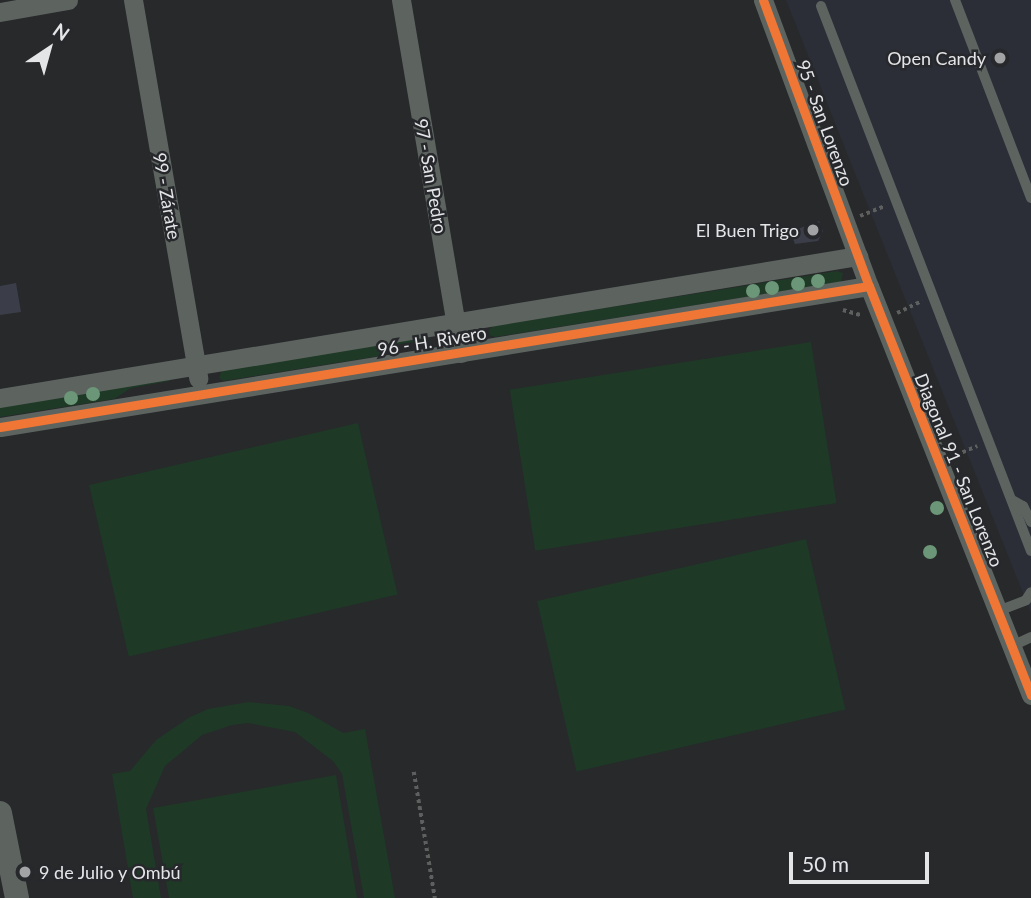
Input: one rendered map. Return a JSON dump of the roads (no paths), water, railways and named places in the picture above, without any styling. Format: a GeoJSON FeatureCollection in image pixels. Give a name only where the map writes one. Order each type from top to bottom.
{"type":"FeatureCollection","features":[{"type":"Feature","properties":{"kind":"street"},"geometry":{"type":"LineString","coordinates":[[0,12],[68,0]]}},
{"type":"Feature","properties":{"kind":"street","name":"99 - Zárate"},"geometry":{"type":"LineString","coordinates":[[133,0],[201,393]]}},
{"type":"Feature","properties":{"kind":"street","name":"97 - San Pedro"},"geometry":{"type":"LineString","coordinates":[[401,0],[461,353]]}},
{"type":"Feature","properties":{"kind":"street","name":"95 - San Lorenzo"},"geometry":{"type":"LineString","coordinates":[[763,0],[858,256]]}},
{"type":"Feature","properties":{"kind":"street","name":"96 - H. Rivero"},"geometry":{"type":"LineString","coordinates":[[0,398],[858,256]]}},
{"type":"Feature","properties":{"kind":"street","name":"Diagonal 91 - San Lorenzo"},"geometry":{"type":"LineString","coordinates":[[858,256],[1031,695]]}},
{"type":"Feature","properties":{"kind":"street","name":"96 - H. Rivero"},"geometry":{"type":"LineString","coordinates":[[0,428],[201,393],[869,286]]}},
{"type":"Feature","properties":{"kind":"street"},"geometry":{"type":"LineString","coordinates":[[0,813],[3,844],[17,898]]}},
{"type":"Feature","properties":{"kind":"lane"},"geometry":{"type":"LineString","coordinates":[[955,0],[1031,198]]}},
{"type":"Feature","properties":{"kind":"lane"},"geometry":{"type":"LineString","coordinates":[[821,6],[1031,551]]}},
{"type":"Feature","properties":{"kind":"lane"},"geometry":{"type":"LineString","coordinates":[[1012,500],[1023,506],[1031,523]]}},
{"type":"Feature","properties":{"kind":"lane"},"geometry":{"type":"LineString","coordinates":[[998,611],[1026,600],[1031,592]]}},
{"type":"Feature","properties":{"kind":"lane"},"geometry":{"type":"LineString","coordinates":[[1012,646],[1031,637]]}},
{"type":"Feature","properties":{"kind":"place","name":"Open Candy"},"geometry":{"type":"Point","coordinates":[1000,58]}},
{"type":"Feature","properties":{"kind":"place","name":"El Buen Trigo"},"geometry":{"type":"Point","coordinates":[813,230]}},
{"type":"Feature","properties":{"kind":"place","name":"9 de Julio y Ombú"},"geometry":{"type":"Point","coordinates":[25,872]}}]}
